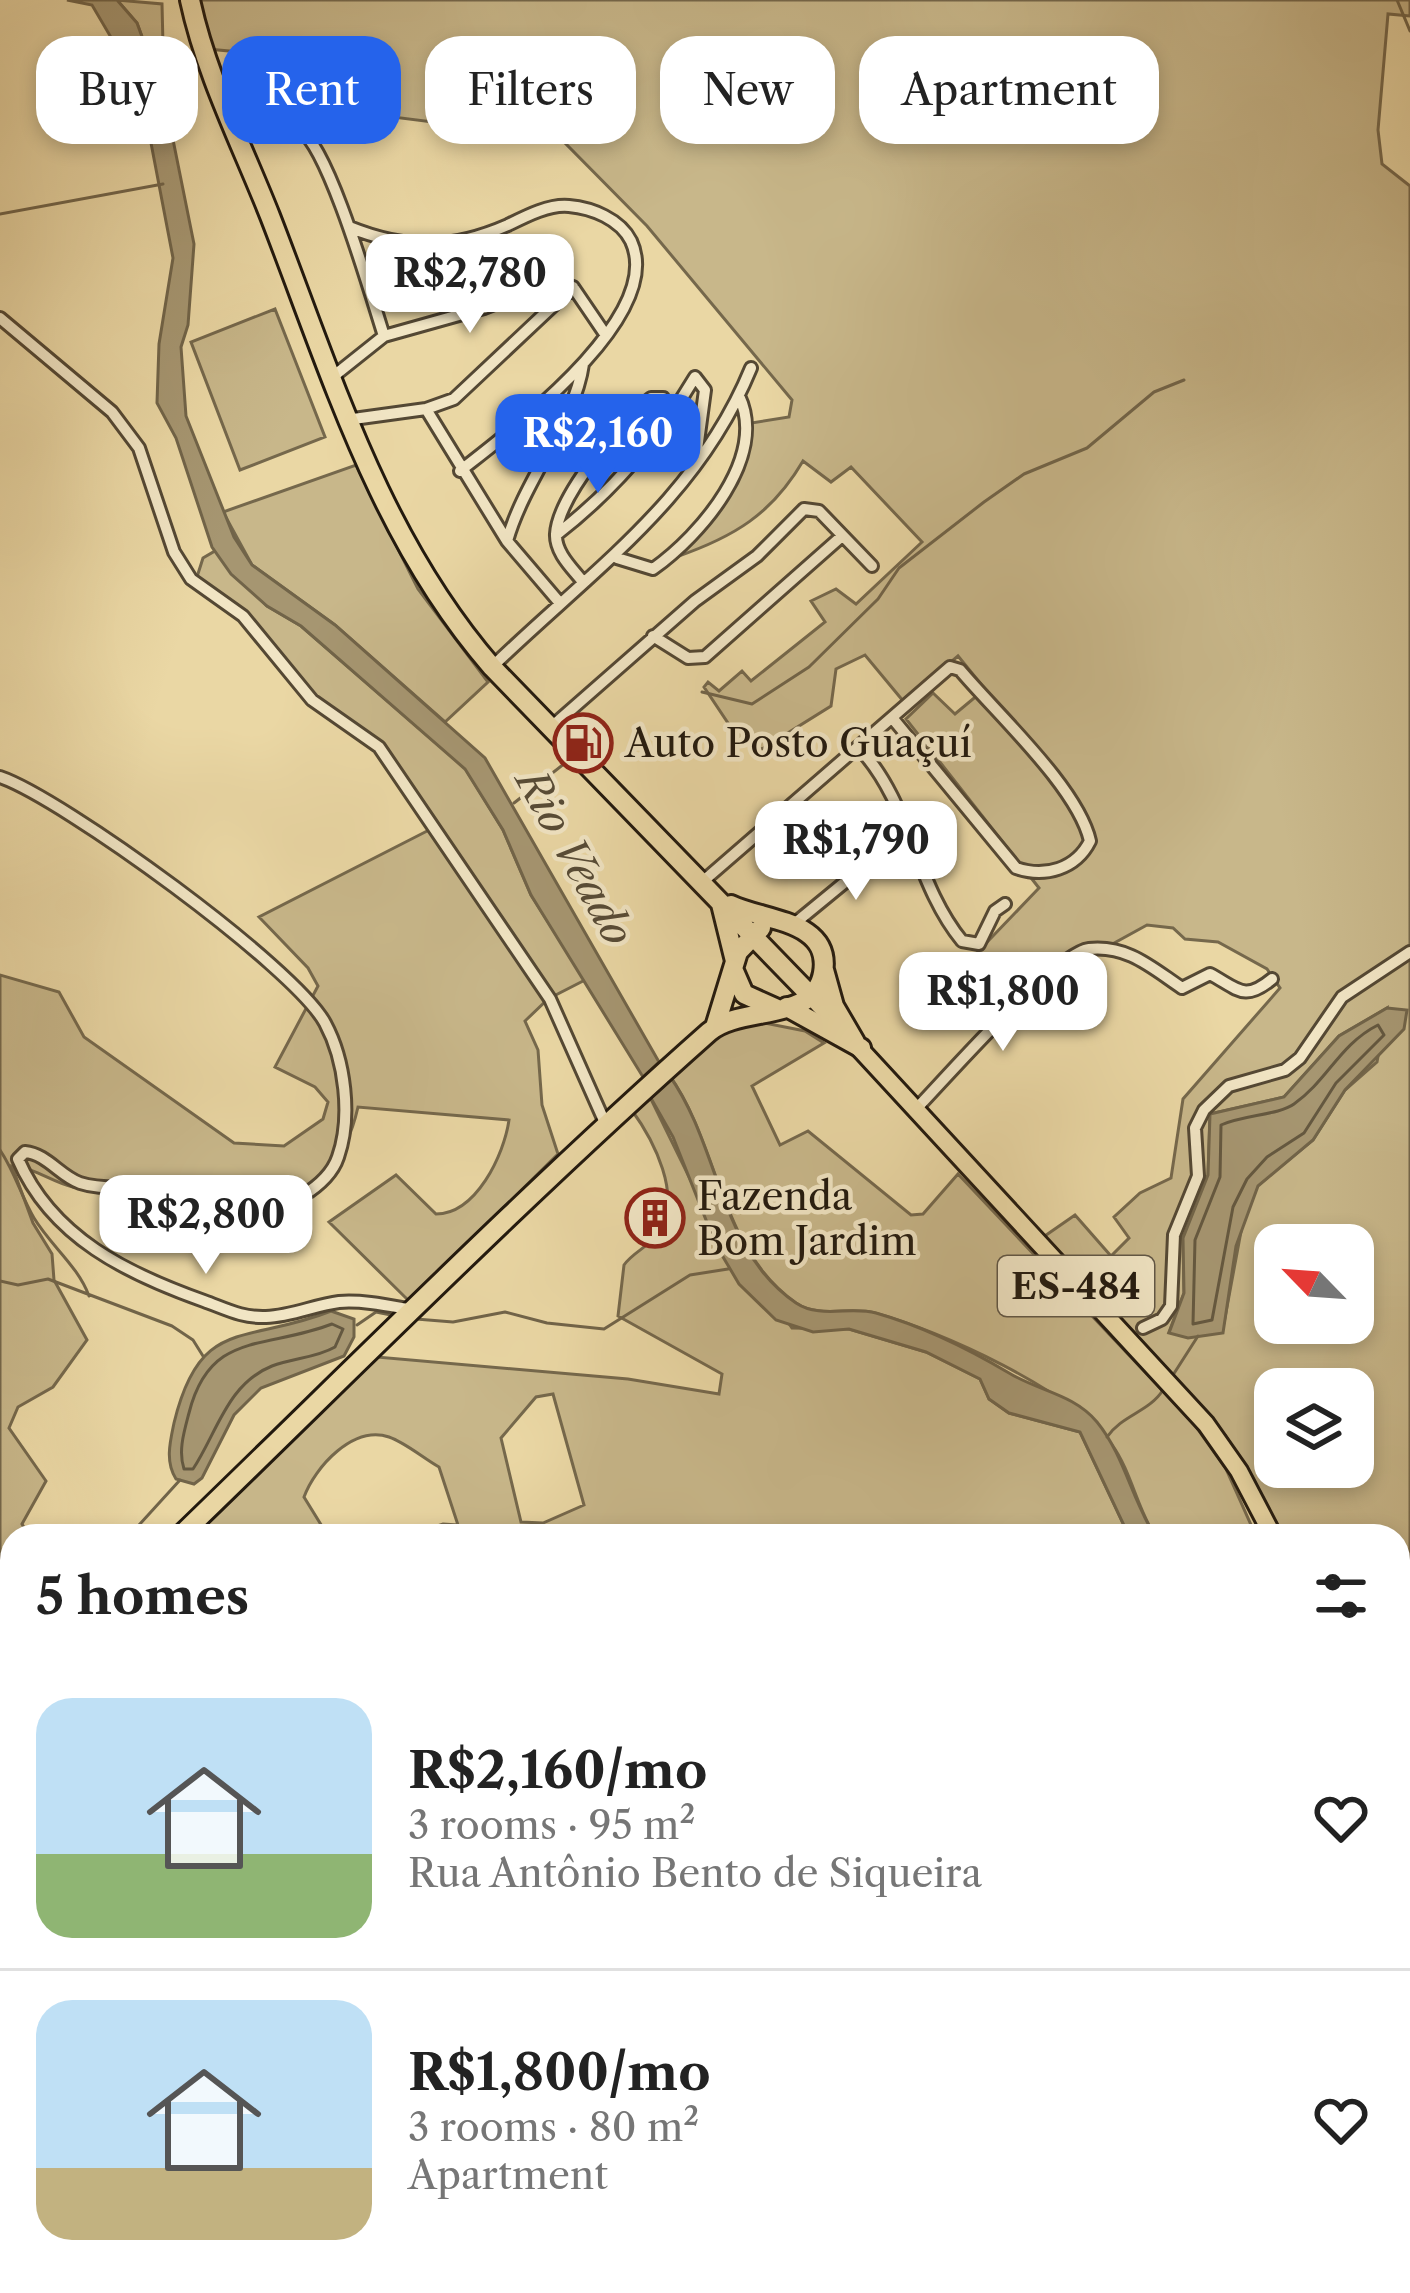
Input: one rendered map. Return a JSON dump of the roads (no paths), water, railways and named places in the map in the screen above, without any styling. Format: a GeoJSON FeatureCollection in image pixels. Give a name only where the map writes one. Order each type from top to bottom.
{"type":"FeatureCollection","features":[{"type":"Feature","properties":{"kind":"highway"},"geometry":{"type":"LineString","coordinates":[[190,0],[222,92]]}},
{"type":"Feature","properties":{"kind":"highway"},"geometry":{"type":"LineString","coordinates":[[241,144],[346,420],[406,549],[454,624],[549,729],[711,893],[747,912],[791,923],[817,941],[834,1006],[858,1045]]}},
{"type":"Feature","properties":{"kind":"highway"},"geometry":{"type":"LineString","coordinates":[[711,893],[734,966],[751,1000],[784,1008],[858,1045]]}},
{"type":"Feature","properties":{"kind":"highway","name":"ES-484"},"geometry":{"type":"LineString","coordinates":[[711,893],[811,996]]}},
{"type":"Feature","properties":{"kind":"highway"},"geometry":{"type":"LineString","coordinates":[[715,1027],[734,966],[752,933],[791,923]]}},
{"type":"Feature","properties":{"kind":"highway"},"geometry":{"type":"LineString","coordinates":[[192,1524],[625,1106],[715,1027],[811,996],[824,969]]}},
{"type":"Feature","properties":{"kind":"main road","name":"ES-484"},"geometry":{"type":"LineString","coordinates":[[811,996],[1206,1424],[1239,1471],[1267,1524]]}},
{"type":"Feature","properties":{"kind":"street"},"geometry":{"type":"LineString","coordinates":[[310,144],[349,227],[384,336]]}},
{"type":"Feature","properties":{"kind":"street"},"geometry":{"type":"LineString","coordinates":[[349,227],[399,246],[427,249],[566,205],[612,219],[634,246],[637,285],[625,312],[583,364],[460,471]]}},
{"type":"Feature","properties":{"kind":"street"},"geometry":{"type":"LineString","coordinates":[[330,379],[384,336],[484,308],[549,283],[573,287],[605,334]]}},
{"type":"Feature","properties":{"kind":"street"},"geometry":{"type":"LineString","coordinates":[[346,420],[426,409],[469,389],[573,287]]}},
{"type":"Feature","properties":{"kind":"street"},"geometry":{"type":"LineString","coordinates":[[0,318],[76,378],[126,430],[139,448],[174,552],[190,579],[242,616],[312,700],[379,747],[550,999],[606,1124]]}},
{"type":"Feature","properties":{"kind":"street"},"geometry":{"type":"LineString","coordinates":[[508,541],[522,496],[574,395],[583,364]]}},
{"type":"Feature","properties":{"kind":"street"},"geometry":{"type":"LineString","coordinates":[[492,667],[559,602],[617,557],[692,473],[751,368]]}},
{"type":"Feature","properties":{"kind":"street"},"geometry":{"type":"LineString","coordinates":[[556,535],[615,484],[699,377],[704,400],[692,473]]}},
{"type":"Feature","properties":{"kind":"street"},"geometry":{"type":"LineString","coordinates":[[583,582],[558,549],[556,535],[567,497],[638,408],[658,395],[670,419]]}},
{"type":"Feature","properties":{"kind":"street"},"geometry":{"type":"LineString","coordinates":[[617,557],[653,569],[670,557],[739,472],[749,438],[749,417],[739,396]]}},
{"type":"Feature","properties":{"kind":"street"},"geometry":{"type":"LineString","coordinates":[[426,409],[460,471],[508,541],[559,602]]}},
{"type":"Feature","properties":{"kind":"street"},"geometry":{"type":"LineString","coordinates":[[549,729],[653,636],[757,556],[803,508],[819,512],[872,566]]}},
{"type":"Feature","properties":{"kind":"street"},"geometry":{"type":"LineString","coordinates":[[653,636],[688,658],[705,657],[842,536]]}},
{"type":"Feature","properties":{"kind":"street"},"geometry":{"type":"LineString","coordinates":[[711,893],[943,672],[960,670],[1087,824],[1090,841],[1084,854],[1057,870],[1035,874],[1016,868],[894,720]]}},
{"type":"Feature","properties":{"kind":"street"},"geometry":{"type":"LineString","coordinates":[[860,749],[884,775],[945,918],[962,941],[980,944],[995,911],[1005,904]]}},
{"type":"Feature","properties":{"kind":"street"},"geometry":{"type":"LineString","coordinates":[[0,777],[98,834],[274,965],[325,1023],[344,1095],[337,1162],[324,1179],[290,1203],[253,1214],[204,1207],[143,1189],[81,1183],[26,1152],[18,1160],[44,1205],[71,1234],[116,1263],[163,1288],[239,1316],[280,1316],[340,1302],[413,1310]]}},
{"type":"Feature","properties":{"kind":"street"},"geometry":{"type":"LineString","coordinates":[[791,923],[889,846]]}},
{"type":"Feature","properties":{"kind":"street"},"geometry":{"type":"LineString","coordinates":[[917,1108],[1054,967],[1083,949],[1138,957],[1182,988],[1210,974],[1250,994],[1271,979]]}},
{"type":"Feature","properties":{"kind":"street"},"geometry":{"type":"LineString","coordinates":[[1143,1328],[1162,1318],[1171,1306],[1176,1285],[1174,1235],[1198,1176],[1195,1128],[1204,1110],[1229,1086],[1285,1070],[1300,1058],[1342,997],[1410,952]]}},
{"type":"Feature","properties":{"kind":"water"},"geometry":{"type":"Polygon","coordinates":[[[67,0],[117,0],[142,36],[110,36],[92,5],[67,0]]]}},
{"type":"Feature","properties":{"kind":"water"},"geometry":{"type":"Polygon","coordinates":[[[151,144],[174,144],[194,244],[188,325],[181,347],[186,416],[234,537],[252,565],[335,625],[485,758],[659,1062],[643,1077],[531,895],[503,830],[465,769],[301,626],[267,606],[231,574],[212,547],[176,438],[157,403],[159,344],[173,258],[151,144]]]}},
{"type":"Feature","properties":{"kind":"water"},"geometry":{"type":"Polygon","coordinates":[[[1387,1008],[1407,1010],[1404,1029],[1345,1090],[1313,1140],[1258,1186],[1236,1246],[1223,1333],[1188,1338],[1169,1333],[1184,1293],[1183,1238],[1208,1175],[1210,1114],[1284,1097],[1339,1036],[1387,1008]]]}},
{"type":"Feature","properties":{"kind":"water"},"geometry":{"type":"Polygon","coordinates":[[[669,1075],[700,1133],[735,1227],[771,1281],[796,1303],[825,1311],[876,1313],[929,1332],[1078,1405],[1106,1435],[1149,1524],[1123,1524],[1080,1432],[1009,1413],[989,1399],[980,1379],[926,1352],[849,1329],[813,1332],[776,1320],[739,1284],[716,1245],[673,1137],[648,1093],[669,1075]]]}},
{"type":"Feature","properties":{"kind":"water"},"geometry":{"type":"Polygon","coordinates":[[[331,1311],[354,1319],[354,1337],[344,1356],[261,1388],[234,1415],[202,1478],[194,1484],[176,1479],[169,1459],[171,1437],[185,1389],[198,1365],[230,1339],[331,1311]]]}},
{"type":"Feature","properties":{"kind":"waterway"},"geometry":{"type":"LineString","coordinates":[[1397,0],[1410,31]]}},
{"type":"Feature","properties":{"kind":"waterway"},"geometry":{"type":"LineString","coordinates":[[0,214],[163,184]]}},
{"type":"Feature","properties":{"kind":"waterway"},"geometry":{"type":"LineString","coordinates":[[702,692],[752,704],[809,667],[878,599],[899,568],[984,502],[1024,474],[1087,448],[1154,392],[1184,380]]}},
{"type":"Feature","properties":{"kind":"waterway","name":"Rio Veado"},"geometry":{"type":"LineString","coordinates":[[514,803],[569,760]]}},
{"type":"Feature","properties":{"kind":"waterway"},"geometry":{"type":"LineString","coordinates":[[0,1150],[34,1218],[89,1296]]}},
{"type":"Feature","properties":{"kind":"waterway"},"geometry":{"type":"LineString","coordinates":[[416,1319],[453,1322],[505,1312],[547,1323],[604,1329],[690,1275],[728,1269]]}},
{"type":"Feature","properties":{"kind":"waterway"},"geometry":{"type":"LineString","coordinates":[[0,1281],[18,1285],[48,1279],[172,1326],[193,1340],[203,1356]]}},
{"type":"Feature","properties":{"kind":"waterway"},"geometry":{"type":"LineString","coordinates":[[357,1325],[376,1312],[396,1316]]}},
{"type":"Feature","properties":{"kind":"waterway"},"geometry":{"type":"LineString","coordinates":[[1173,1375],[1198,1336]]}},
{"type":"Feature","properties":{"kind":"waterway"},"geometry":{"type":"LineString","coordinates":[[1107,1437],[1163,1390]]}},
{"type":"Feature","properties":{"kind":"waterway"},"geometry":{"type":"LineString","coordinates":[[140,1524],[180,1480]]}},
{"type":"Feature","properties":{"kind":"place","name":"Auto Posto Guaçuí"},"geometry":{"type":"Point","coordinates":[583,743]}},
{"type":"Feature","properties":{"kind":"place","name":"Fazenda Bom Jardim"},"geometry":{"type":"Point","coordinates":[655,1218]}}]}
